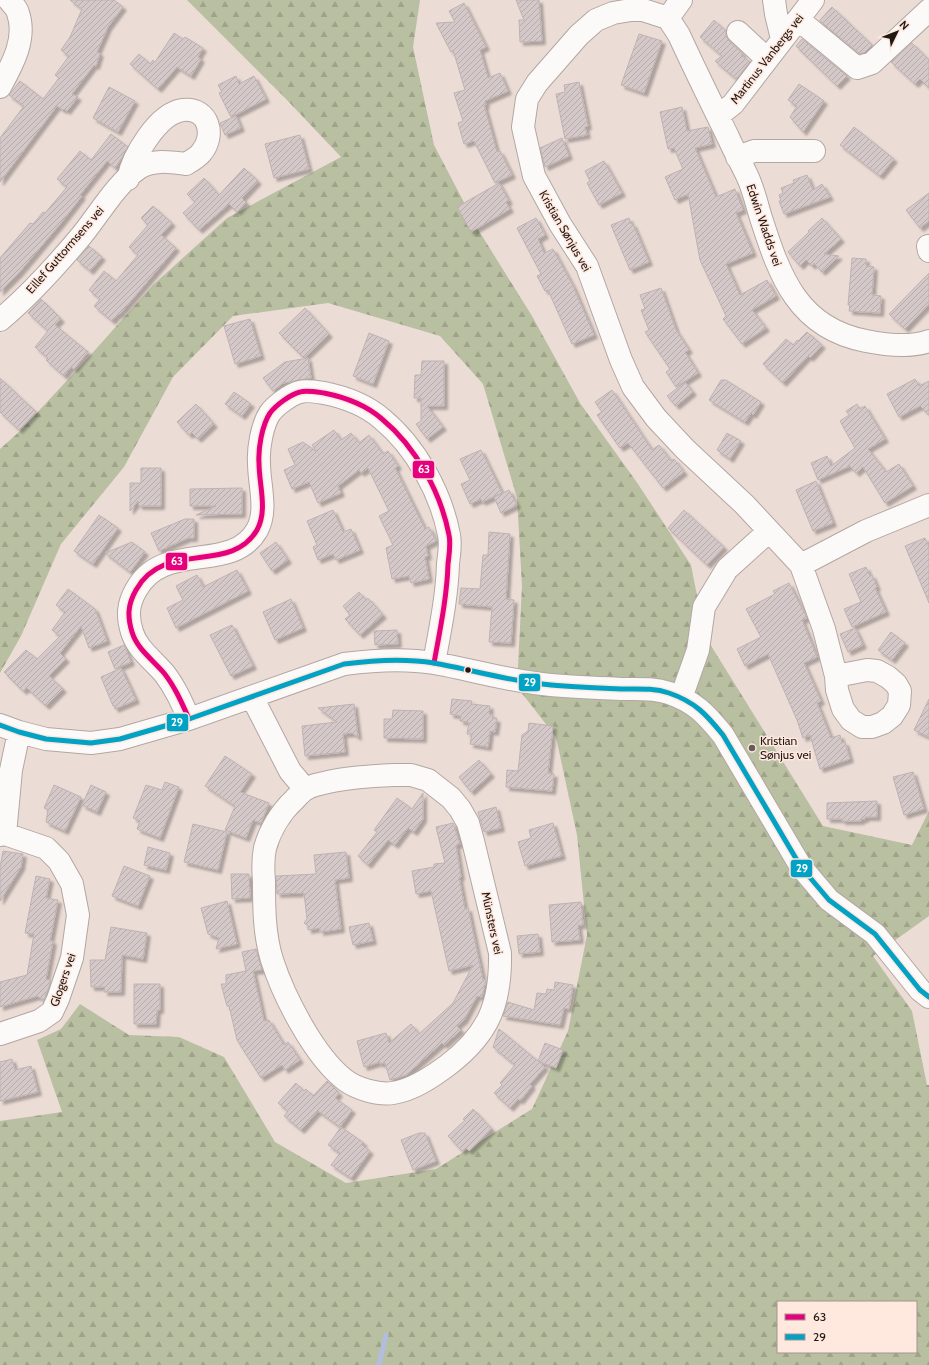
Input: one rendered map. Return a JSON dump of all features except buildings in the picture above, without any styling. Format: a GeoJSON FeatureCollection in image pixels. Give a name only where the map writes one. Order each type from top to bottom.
{"type":"FeatureCollection","features":[{"type":"Feature","properties":{"kind":"street"},"geometry":{"type":"LineString","coordinates":[[0,87],[13,63],[20,44],[21,24],[18,12],[9,0]]}},
{"type":"Feature","properties":{"kind":"street"},"geometry":{"type":"LineString","coordinates":[[668,18],[681,0]]}},
{"type":"Feature","properties":{"kind":"street"},"geometry":{"type":"LineString","coordinates":[[774,0],[782,39]]}},
{"type":"Feature","properties":{"kind":"street","name":"Martinus Vanbergs vei"},"geometry":{"type":"LineString","coordinates":[[718,116],[733,104],[813,0]]}},
{"type":"Feature","properties":{"kind":"street"},"geometry":{"type":"LineString","coordinates":[[799,20],[857,68],[872,63],[929,8],[923,0]]}},
{"type":"Feature","properties":{"kind":"street","name":"Kristian Sønjus vei"},"geometry":{"type":"LineString","coordinates":[[668,18],[643,10],[613,7],[579,35],[537,83],[527,99],[523,127],[534,176],[560,224],[587,266],[621,360],[633,387],[656,418],[685,449],[744,504],[768,532],[801,565],[824,629],[836,676]]}},
{"type":"Feature","properties":{"kind":"street","name":"Edwin Wadds vei"},"geometry":{"type":"LineString","coordinates":[[668,18],[679,35],[749,181],[778,267],[794,297],[808,312],[839,334],[858,340],[882,344],[907,345],[929,341]]}},
{"type":"Feature","properties":{"kind":"street"},"geometry":{"type":"LineString","coordinates":[[738,32],[767,59]]}},
{"type":"Feature","properties":{"kind":"street"},"geometry":{"type":"LineString","coordinates":[[737,157],[754,151],[814,151]]}},
{"type":"Feature","properties":{"kind":"street","name":"Eillef Guttormsens vei"},"geometry":{"type":"LineString","coordinates":[[0,320],[39,283],[82,234],[115,192],[128,179]]}},
{"type":"Feature","properties":{"kind":"street"},"geometry":{"type":"LineString","coordinates":[[189,719],[178,693],[165,674],[134,639],[128,616],[131,600],[139,584],[150,572],[163,564],[184,559],[219,555],[238,549],[247,542],[256,531],[261,519],[262,499],[259,462],[262,432],[270,413],[282,402],[300,392],[319,392],[341,397],[357,404],[381,418],[401,438],[416,458],[432,484],[442,507],[450,538],[447,588],[434,663]]}},
{"type":"Feature","properties":{"kind":"street"},"geometry":{"type":"LineString","coordinates":[[801,565],[866,531],[929,505]]}},
{"type":"Feature","properties":{"kind":"street"},"geometry":{"type":"LineString","coordinates":[[681,698],[698,650],[704,607],[727,569],[768,532]]}},
{"type":"Feature","properties":{"kind":"street"},"geometry":{"type":"LineString","coordinates":[[10,728],[46,739],[91,743],[120,739],[189,719],[344,664],[369,660],[397,660],[434,663],[550,685],[625,689],[645,688],[668,693],[697,706],[724,735],[801,867],[830,900],[875,934],[920,990],[929,997]]}},
{"type":"Feature","properties":{"kind":"street"},"geometry":{"type":"LineString","coordinates":[[252,697],[290,771],[306,789]]}},
{"type":"Feature","properties":{"kind":"street","name":"Glogers vei"},"geometry":{"type":"LineString","coordinates":[[0,1034],[39,1021],[52,1012],[72,958],[78,915],[72,884],[58,861],[46,848],[2,834],[11,770],[10,728]]}},
{"type":"Feature","properties":{"kind":"street","name":"Münsters vei"},"geometry":{"type":"LineString","coordinates":[[411,775],[428,780],[451,798],[460,809],[468,823],[500,953],[499,989],[488,1020],[473,1043],[463,1054],[442,1070],[417,1085],[392,1093],[365,1090],[346,1080],[329,1065],[310,1039],[293,1010],[281,984],[272,958],[266,933],[263,867],[265,848],[273,828],[280,816],[306,789],[356,776],[411,775]]}},
{"type":"Feature","properties":{"kind":"green space"},"geometry":{"type":"Polygon","coordinates":[[[187,0],[420,0],[413,47],[434,145],[479,231],[532,316],[580,403],[638,484],[691,565],[705,636],[823,826],[912,845],[929,811],[929,916],[873,956],[912,1011],[927,1085],[929,1085],[929,1365],[0,1365],[0,1121],[62,1112],[37,1040],[61,1029],[80,1004],[129,1035],[179,1037],[224,1057],[275,1142],[346,1183],[436,1169],[532,1109],[568,1031],[587,935],[577,835],[556,737],[517,687],[522,586],[517,498],[483,384],[440,336],[328,303],[233,316],[173,377],[124,467],[61,544],[21,636],[0,673],[0,449],[20,431],[153,285],[227,218],[341,157],[286,99],[187,0]]]}},
{"type":"Feature","properties":{"kind":"waterway"},"geometry":{"type":"LineString","coordinates":[[379,1365],[386,1335]]}},
{"type":"Feature","properties":{"kind":"transit line","name":"63"},"geometry":{"type":"LineString","coordinates":[[189,719],[168,678],[141,649],[134,638],[130,626],[129,615],[131,600],[136,590],[148,575],[163,565],[180,560],[231,551],[245,543],[257,530],[262,514],[259,457],[261,437],[265,424],[270,413],[276,407],[288,397],[302,391],[318,392],[339,397],[354,402],[376,414],[406,443],[416,457],[433,487],[445,519],[450,542],[445,601],[434,663]]}},
{"type":"Feature","properties":{"kind":"transit line","name":"29"},"geometry":{"type":"LineString","coordinates":[[0,725],[46,739],[91,743],[120,739],[189,719],[344,664],[378,661],[412,660],[434,663],[507,679],[560,686],[646,689],[669,693],[686,700],[693,705],[705,715],[723,735],[801,867],[829,900],[875,934],[920,990],[929,997]]}},
{"type":"Feature","properties":{"kind":"place","name":"Kristian Sønjus vei"},"geometry":{"type":"Point","coordinates":[752,748]}}]}
